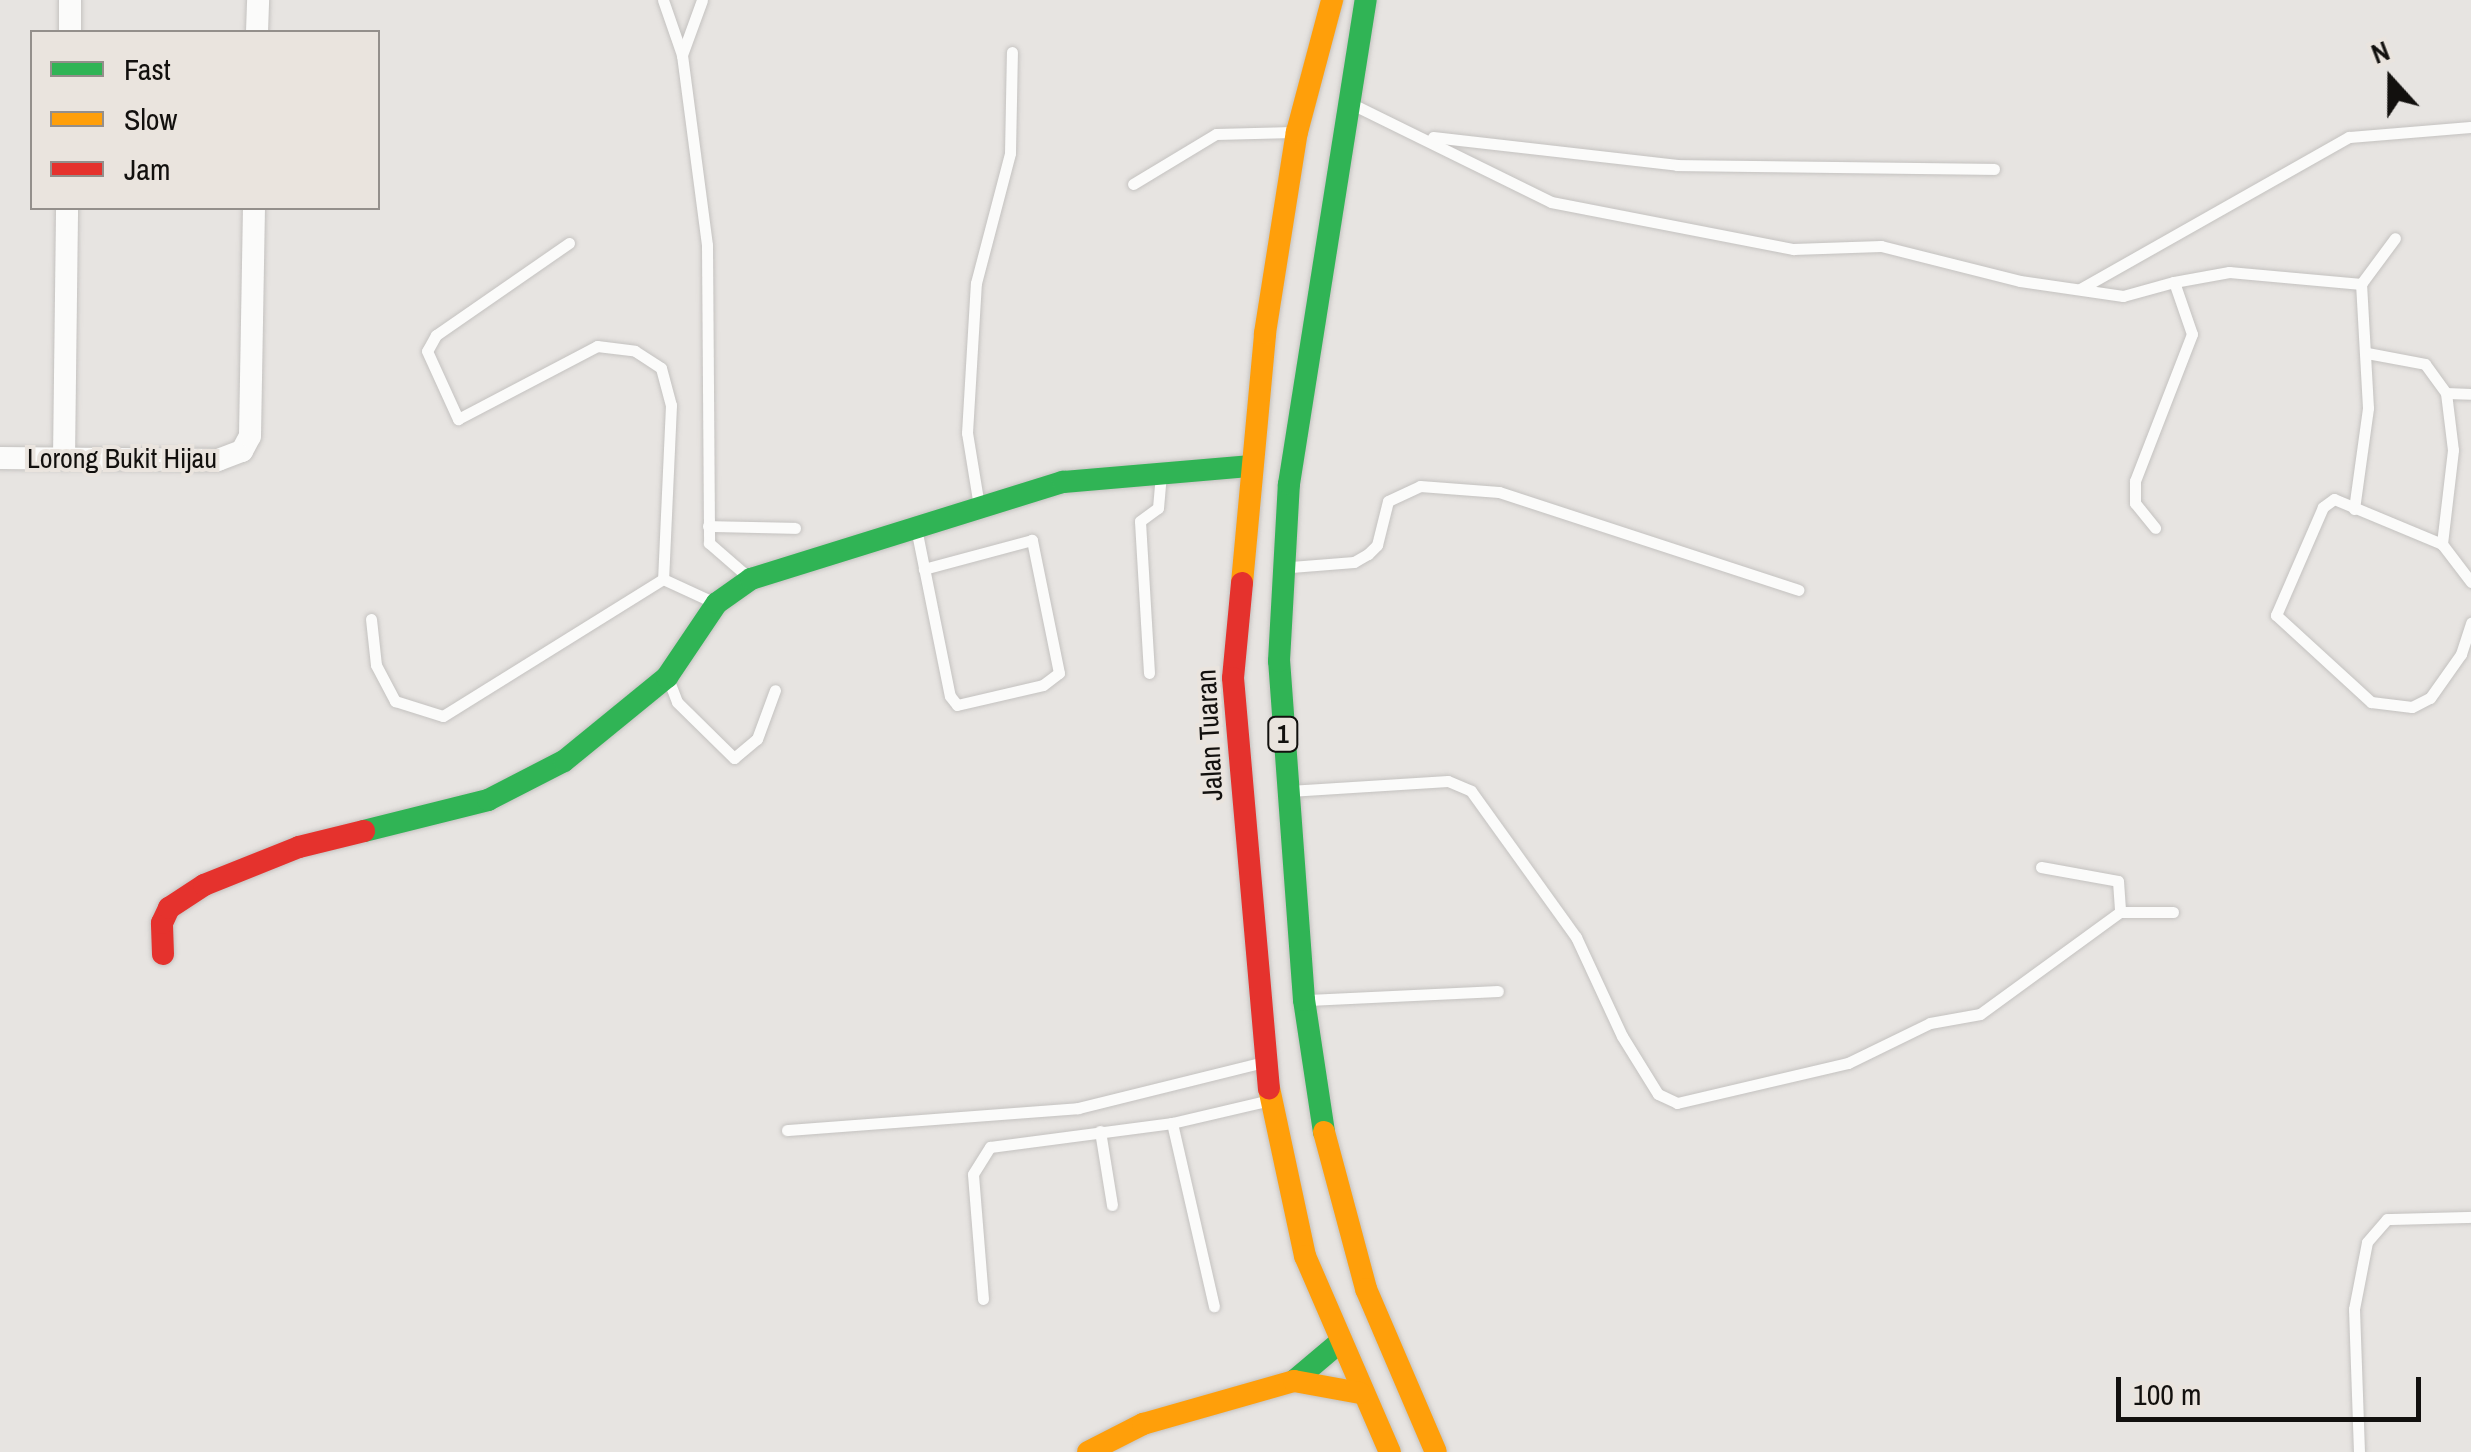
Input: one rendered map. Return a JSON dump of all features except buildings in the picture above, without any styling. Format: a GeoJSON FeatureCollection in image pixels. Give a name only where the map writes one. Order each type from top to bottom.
{"type":"FeatureCollection","features":[{"type":"Feature","properties":{"kind":"main road","name":"Jalan Tuaran"},"geometry":{"type":"LineString","coordinates":[[1332,0],[1297,132],[1249,466],[1233,678],[1265,1062],[1292,1214],[1339,1342],[1390,1452]]}},
{"type":"Feature","properties":{"kind":"main road","name":"1"},"geometry":{"type":"LineString","coordinates":[[1366,0],[1336,171],[1282,567],[1285,792],[1304,1000],[1343,1220],[1390,1351],[1436,1452]]}},
{"type":"Feature","properties":{"kind":"main road"},"geometry":{"type":"LineString","coordinates":[[1240,569],[1260,527],[1308,186],[1315,170],[1336,171]]}},
{"type":"Feature","properties":{"kind":"main road"},"geometry":{"type":"LineString","coordinates":[[163,954],[162,922],[169,908],[204,885],[299,848],[488,800],[564,761],[667,677],[717,603],[750,578],[914,524],[1064,482],[1161,469],[1249,466]]}},
{"type":"Feature","properties":{"kind":"main road"},"geometry":{"type":"LineString","coordinates":[[1294,1382],[1339,1342]]}},
{"type":"Feature","properties":{"kind":"main road"},"geometry":{"type":"LineString","coordinates":[[1088,1452],[1143,1424],[1294,1382],[1360,1393]]}},
{"type":"Feature","properties":{"kind":"street"},"geometry":{"type":"LineString","coordinates":[[70,0],[70,30]]}},
{"type":"Feature","properties":{"kind":"street"},"geometry":{"type":"LineString","coordinates":[[257,30],[258,0]]}},
{"type":"Feature","properties":{"kind":"street"},"geometry":{"type":"LineString","coordinates":[[64,459],[68,210]]}},
{"type":"Feature","properties":{"kind":"street","name":"Lorong Bukit Hijau"},"geometry":{"type":"LineString","coordinates":[[0,458],[218,460],[242,451],[250,436],[254,210]]}},
{"type":"Feature","properties":{"kind":"lane"},"geometry":{"type":"LineString","coordinates":[[663,0],[682,55],[707,246],[708,526],[714,554],[750,578]]}},
{"type":"Feature","properties":{"kind":"lane"},"geometry":{"type":"LineString","coordinates":[[682,55],[702,0]]}},
{"type":"Feature","properties":{"kind":"lane"},"geometry":{"type":"LineString","coordinates":[[980,506],[966,433],[976,282],[1010,153],[1012,52]]}},
{"type":"Feature","properties":{"kind":"lane"},"geometry":{"type":"LineString","coordinates":[[1348,102],[1429,136],[1551,202],[1793,249],[1881,246],[2123,296],[2229,272],[2362,284]]}},
{"type":"Feature","properties":{"kind":"lane"},"geometry":{"type":"LineString","coordinates":[[2080,289],[2349,137],[2471,127]]}},
{"type":"Feature","properties":{"kind":"lane"},"geometry":{"type":"LineString","coordinates":[[1134,184],[1216,134],[1297,132]]}},
{"type":"Feature","properties":{"kind":"lane"},"geometry":{"type":"LineString","coordinates":[[1429,136],[1677,165],[1994,170]]}},
{"type":"Feature","properties":{"kind":"lane"},"geometry":{"type":"LineString","coordinates":[[2354,509],[2368,408],[2362,284],[2395,238]]}},
{"type":"Feature","properties":{"kind":"lane"},"geometry":{"type":"LineString","coordinates":[[568,243],[436,335],[427,352],[458,419],[597,346],[635,351],[661,368],[671,405],[662,580]]}},
{"type":"Feature","properties":{"kind":"lane"},"geometry":{"type":"LineString","coordinates":[[2156,528],[2135,502],[2136,481],[2192,334],[2174,282]]}},
{"type":"Feature","properties":{"kind":"lane"},"geometry":{"type":"LineString","coordinates":[[2367,354],[2425,364],[2446,393],[2453,450],[2442,544]]}},
{"type":"Feature","properties":{"kind":"lane"},"geometry":{"type":"LineString","coordinates":[[2446,393],[2471,394]]}},
{"type":"Feature","properties":{"kind":"lane"},"geometry":{"type":"LineString","coordinates":[[1149,674],[1140,521],[1158,508],[1161,469]]}},
{"type":"Feature","properties":{"kind":"lane"},"geometry":{"type":"LineString","coordinates":[[1282,567],[1354,562],[1377,545],[1388,502],[1420,486],[1499,492],[1798,590]]}},
{"type":"Feature","properties":{"kind":"lane"},"geometry":{"type":"LineString","coordinates":[[2471,582],[2442,544],[2334,499],[2323,507],[2278,618],[2371,702],[2412,708],[2430,698],[2461,654],[2471,623]]}},
{"type":"Feature","properties":{"kind":"lane"},"geometry":{"type":"LineString","coordinates":[[914,524],[924,569],[957,705],[1043,685],[1059,672],[1032,540],[924,569]]}},
{"type":"Feature","properties":{"kind":"lane"},"geometry":{"type":"LineString","coordinates":[[708,526],[794,528]]}},
{"type":"Feature","properties":{"kind":"lane"},"geometry":{"type":"LineString","coordinates":[[662,580],[717,603]]}},
{"type":"Feature","properties":{"kind":"lane"},"geometry":{"type":"LineString","coordinates":[[371,619],[376,665],[396,701],[443,716],[662,580]]}},
{"type":"Feature","properties":{"kind":"lane"},"geometry":{"type":"LineString","coordinates":[[667,677],[677,702],[734,758],[757,739],[775,690]]}},
{"type":"Feature","properties":{"kind":"lane"},"geometry":{"type":"LineString","coordinates":[[1285,792],[1448,781],[1471,791],[1576,937],[1622,1036],[1658,1094],[1677,1103],[1848,1063],[1930,1023],[1980,1014],[2120,912],[2172,912]]}},
{"type":"Feature","properties":{"kind":"lane"},"geometry":{"type":"LineString","coordinates":[[2041,867],[2118,882],[2120,912]]}},
{"type":"Feature","properties":{"kind":"lane"},"geometry":{"type":"LineString","coordinates":[[1304,1000],[1498,991]]}},
{"type":"Feature","properties":{"kind":"lane"},"geometry":{"type":"LineString","coordinates":[[786,1130],[1078,1108],[1265,1062]]}},
{"type":"Feature","properties":{"kind":"lane"},"geometry":{"type":"LineString","coordinates":[[982,1299],[974,1219],[978,1159],[990,1148],[1172,1123],[1270,1100]]}},
{"type":"Feature","properties":{"kind":"lane"},"geometry":{"type":"LineString","coordinates":[[1172,1123],[1214,1306]]}},
{"type":"Feature","properties":{"kind":"lane"},"geometry":{"type":"LineString","coordinates":[[1100,1132],[1112,1205]]}},
{"type":"Feature","properties":{"kind":"lane"},"geometry":{"type":"LineString","coordinates":[[2359,1452],[2354,1309],[2367,1242],[2386,1219],[2471,1217]]}},
{"type":"Feature","properties":{"kind":"traffic: fast"},"geometry":{"type":"LineString","coordinates":[[1324,1132],[1304,1000],[1279,661],[1289,484],[1366,0]]}},
{"type":"Feature","properties":{"kind":"traffic: fast"},"geometry":{"type":"LineString","coordinates":[[364,831],[488,800],[564,761],[667,677],[717,603],[751,579],[1063,482],[1249,466]]}},
{"type":"Feature","properties":{"kind":"traffic: fast"},"geometry":{"type":"LineString","coordinates":[[1294,1381],[1339,1343]]}},
{"type":"Feature","properties":{"kind":"traffic: slow"},"geometry":{"type":"LineString","coordinates":[[1242,583],[1265,333],[1297,132],[1332,0]]}},
{"type":"Feature","properties":{"kind":"traffic: slow"},"geometry":{"type":"LineString","coordinates":[[1269,1088],[1305,1256],[1390,1452]]}},
{"type":"Feature","properties":{"kind":"traffic: slow"},"geometry":{"type":"LineString","coordinates":[[1324,1132],[1366,1289],[1436,1452]]}},
{"type":"Feature","properties":{"kind":"traffic: slow"},"geometry":{"type":"LineString","coordinates":[[1088,1452],[1143,1424],[1294,1381],[1360,1393]]}},
{"type":"Feature","properties":{"kind":"traffic: jam"},"geometry":{"type":"LineString","coordinates":[[1242,583],[1233,678],[1269,1088]]}},
{"type":"Feature","properties":{"kind":"traffic: jam"},"geometry":{"type":"LineString","coordinates":[[163,954],[162,923],[169,908],[204,885],[299,847],[364,831]]}}]}
